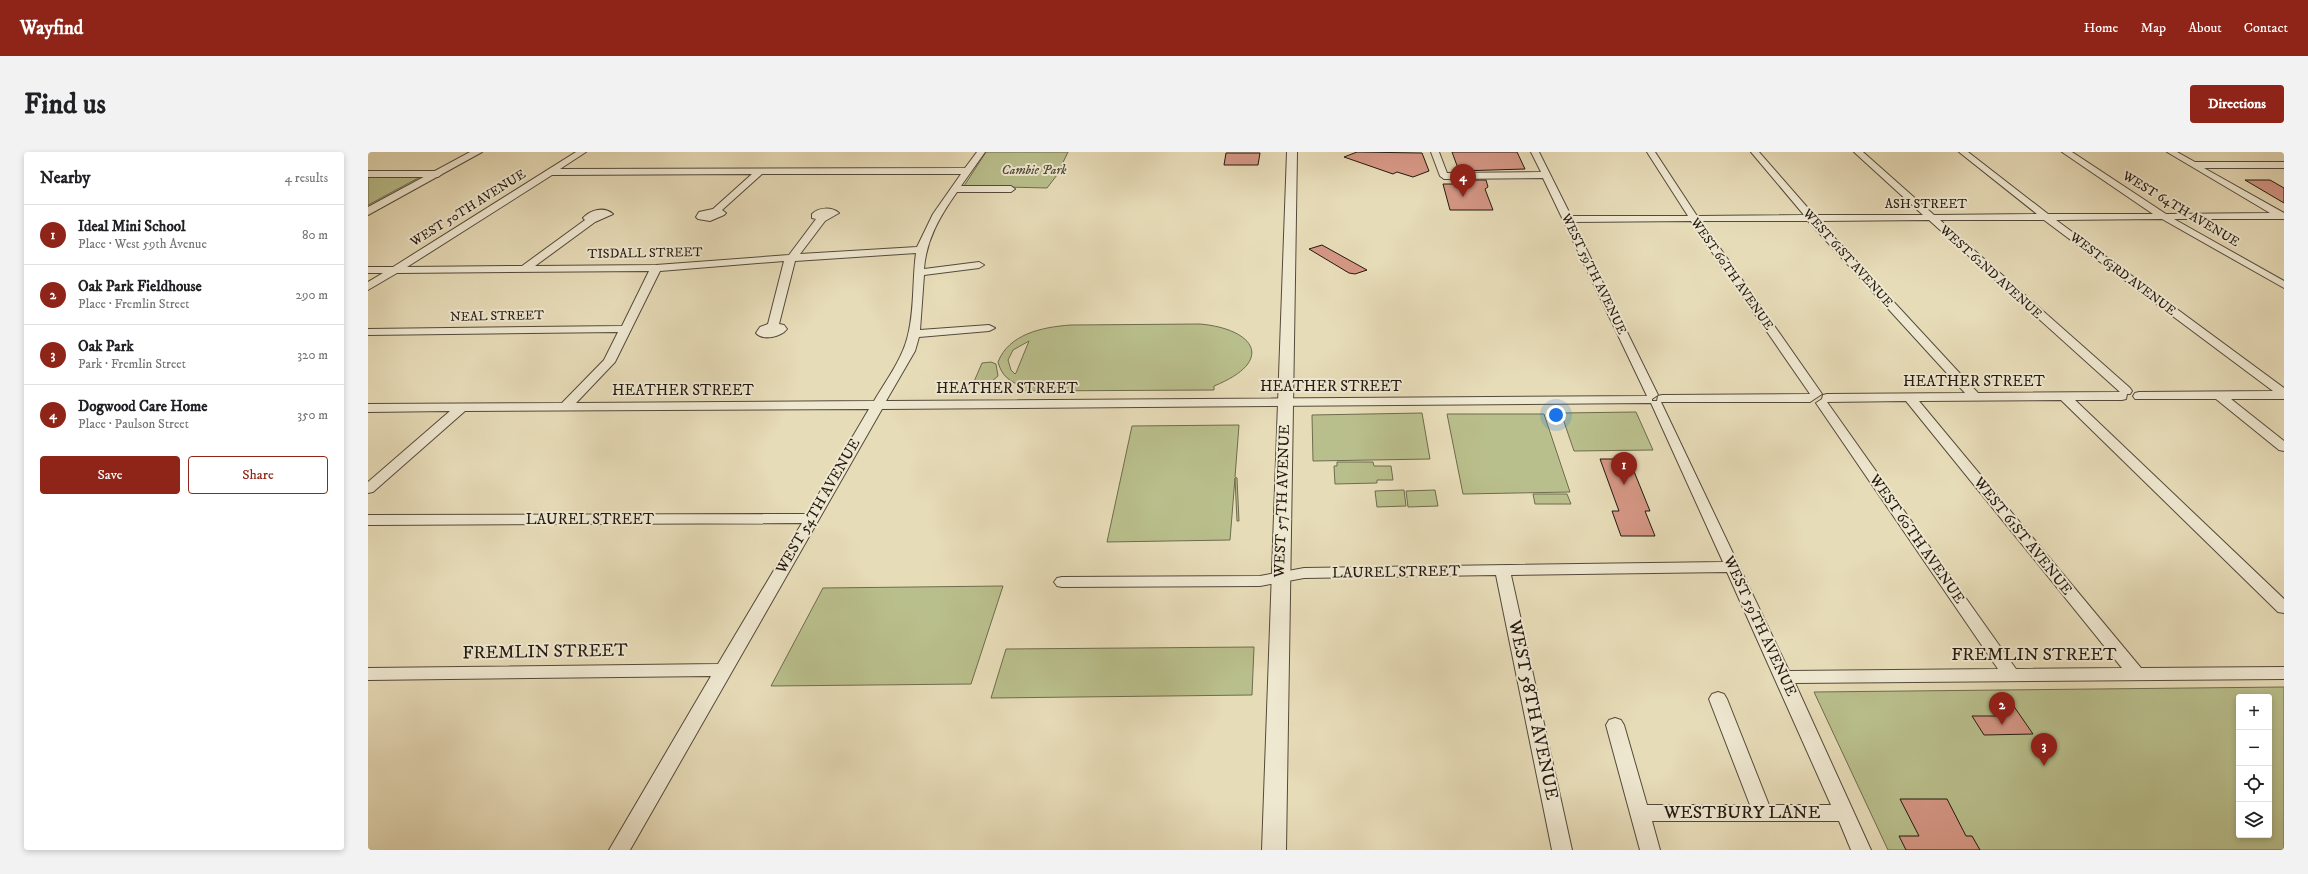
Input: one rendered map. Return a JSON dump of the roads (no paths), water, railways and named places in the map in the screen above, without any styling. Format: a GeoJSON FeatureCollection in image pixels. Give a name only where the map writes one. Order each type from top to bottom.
{"type":"FeatureCollection","features":[{"type":"Feature","properties":{"kind":"street"},"geometry":{"type":"LineString","coordinates":[[368,212],[477,152]]}},
{"type":"Feature","properties":{"kind":"street","name":"WEST 50TH AVENUE"},"geometry":{"type":"LineString","coordinates":[[368,287],[582,152]]}},
{"type":"Feature","properties":{"kind":"street","name":"WEST 54TH AVENUE"},"geometry":{"type":"LineString","coordinates":[[619,850],[909,351],[915,334],[922,250],[934,222],[981,152]]}},
{"type":"Feature","properties":{"kind":"street","name":"WEST 57TH AVENUE"},"geometry":{"type":"LineString","coordinates":[[1274,850],[1292,152]]}},
{"type":"Feature","properties":{"kind":"street"},"geometry":{"type":"LineString","coordinates":[[1435,152],[1444,176],[1546,175]]}},
{"type":"Feature","properties":{"kind":"street","name":"WEST 59TH AVENUE"},"geometry":{"type":"LineString","coordinates":[[1535,152],[1654,399],[1784,677],[1861,850]]}},
{"type":"Feature","properties":{"kind":"street","name":"WEST 60TH AVENUE"},"geometry":{"type":"LineString","coordinates":[[1651,152],[1694,218],[2012,675]]}},
{"type":"Feature","properties":{"kind":"street","name":"WEST 61ST AVENUE"},"geometry":{"type":"LineString","coordinates":[[1755,152],[1811,218],[1975,397]]}},
{"type":"Feature","properties":{"kind":"street","name":"WEST 62ND AVENUE"},"geometry":{"type":"LineString","coordinates":[[1858,152],[2124,394]]}},
{"type":"Feature","properties":{"kind":"street","name":"WEST 63RD AVENUE"},"geometry":{"type":"LineString","coordinates":[[1963,152],[2046,217],[2284,395]]}},
{"type":"Feature","properties":{"kind":"street","name":"WEST 64TH AVENUE"},"geometry":{"type":"LineString","coordinates":[[2066,152],[2164,217],[2284,285]]}},
{"type":"Feature","properties":{"kind":"street"},"geometry":{"type":"LineString","coordinates":[[2170,152],[2283,216]]}},
{"type":"Feature","properties":{"kind":"street"},"geometry":{"type":"LineString","coordinates":[[2193,165],[2284,165]]}},
{"type":"Feature","properties":{"kind":"street"},"geometry":{"type":"LineString","coordinates":[[550,172],[968,171]]}},
{"type":"Feature","properties":{"kind":"street"},"geometry":{"type":"LineString","coordinates":[[716,211],[759,172]]}},
{"type":"Feature","properties":{"kind":"street"},"geometry":{"type":"LineString","coordinates":[[368,174],[438,174]]}},
{"type":"Feature","properties":{"kind":"street"},"geometry":{"type":"LineString","coordinates":[[956,189],[1011,189]]}},
{"type":"Feature","properties":{"kind":"street","name":"ASH STREET"},"geometry":{"type":"LineString","coordinates":[[1567,219],[2283,216]]}},
{"type":"Feature","properties":{"kind":"street"},"geometry":{"type":"LineString","coordinates":[[773,326],[788,263],[822,218]]}},
{"type":"Feature","properties":{"kind":"street"},"geometry":{"type":"LineString","coordinates":[[524,269],[593,219]]}},
{"type":"Feature","properties":{"kind":"street","name":"TISDALL STREET"},"geometry":{"type":"LineString","coordinates":[[368,270],[656,268],[922,250]]}},
{"type":"Feature","properties":{"kind":"street"},"geometry":{"type":"LineString","coordinates":[[919,273],[979,265]]}},
{"type":"Feature","properties":{"kind":"street"},"geometry":{"type":"LineString","coordinates":[[565,407],[609,362],[627,329],[656,268]]}},
{"type":"Feature","properties":{"kind":"street"},"geometry":{"type":"LineString","coordinates":[[915,334],[989,328]]}},
{"type":"Feature","properties":{"kind":"street","name":"NEAL STREET"},"geometry":{"type":"LineString","coordinates":[[368,332],[627,329]]}},
{"type":"Feature","properties":{"kind":"street"},"geometry":{"type":"LineString","coordinates":[[2124,394],[2139,396],[2284,395]]}},
{"type":"Feature","properties":{"kind":"street","name":"HEATHER STREET"},"geometry":{"type":"LineString","coordinates":[[368,408],[2065,397],[2124,394]]}},
{"type":"Feature","properties":{"kind":"street"},"geometry":{"type":"LineString","coordinates":[[2220,396],[2284,447]]}},
{"type":"Feature","properties":{"kind":"street"},"geometry":{"type":"LineString","coordinates":[[2065,397],[2284,608]]}},
{"type":"Feature","properties":{"kind":"street","name":"WEST 61ST AVENUE"},"geometry":{"type":"LineString","coordinates":[[1910,398],[2136,674]]}},
{"type":"Feature","properties":{"kind":"street"},"geometry":{"type":"LineString","coordinates":[[368,489],[461,408]]}},
{"type":"Feature","properties":{"kind":"street","name":"LAUREL STREET"},"geometry":{"type":"LineString","coordinates":[[368,520],[811,518]]}},
{"type":"Feature","properties":{"kind":"street","name":"LAUREL STREET"},"geometry":{"type":"LineString","coordinates":[[1062,582],[1260,582],[1301,573],[1732,567]]}},
{"type":"Feature","properties":{"kind":"street","name":"WEST 58TH AVENUE"},"geometry":{"type":"LineString","coordinates":[[1503,571],[1562,850]]}},
{"type":"Feature","properties":{"kind":"street","name":"FREMLIN STREET"},"geometry":{"type":"LineString","coordinates":[[368,674],[723,670]]}},
{"type":"Feature","properties":{"kind":"street","name":"FREMLIN STREET"},"geometry":{"type":"LineString","coordinates":[[1784,677],[2284,673]]}},
{"type":"Feature","properties":{"kind":"street"},"geometry":{"type":"LineString","coordinates":[[1718,699],[1763,813]]}},
{"type":"Feature","properties":{"kind":"street"},"geometry":{"type":"LineString","coordinates":[[1615,725],[1650,850]]}},
{"type":"Feature","properties":{"kind":"street","name":"WESTBURY LANE"},"geometry":{"type":"LineString","coordinates":[[1640,812],[1845,813]]}},
{"type":"Feature","properties":{"kind":"place","name":"Dogwood Care Home"},"geometry":{"type":"Point","coordinates":[1463,197]}},
{"type":"Feature","properties":{"kind":"place","name":"Ideal Mini School"},"geometry":{"type":"Point","coordinates":[1624,485]}},
{"type":"Feature","properties":{"kind":"place","name":"Oak Park Fieldhouse"},"geometry":{"type":"Point","coordinates":[2002,725]}},
{"type":"Feature","properties":{"kind":"place","name":"Oak Park"},"geometry":{"type":"Point","coordinates":[2044,766]}},
{"type":"Feature","properties":{"kind":"park label","name":"Cambie Park"},"geometry":{"type":"Point","coordinates":[1034,170]}}]}
